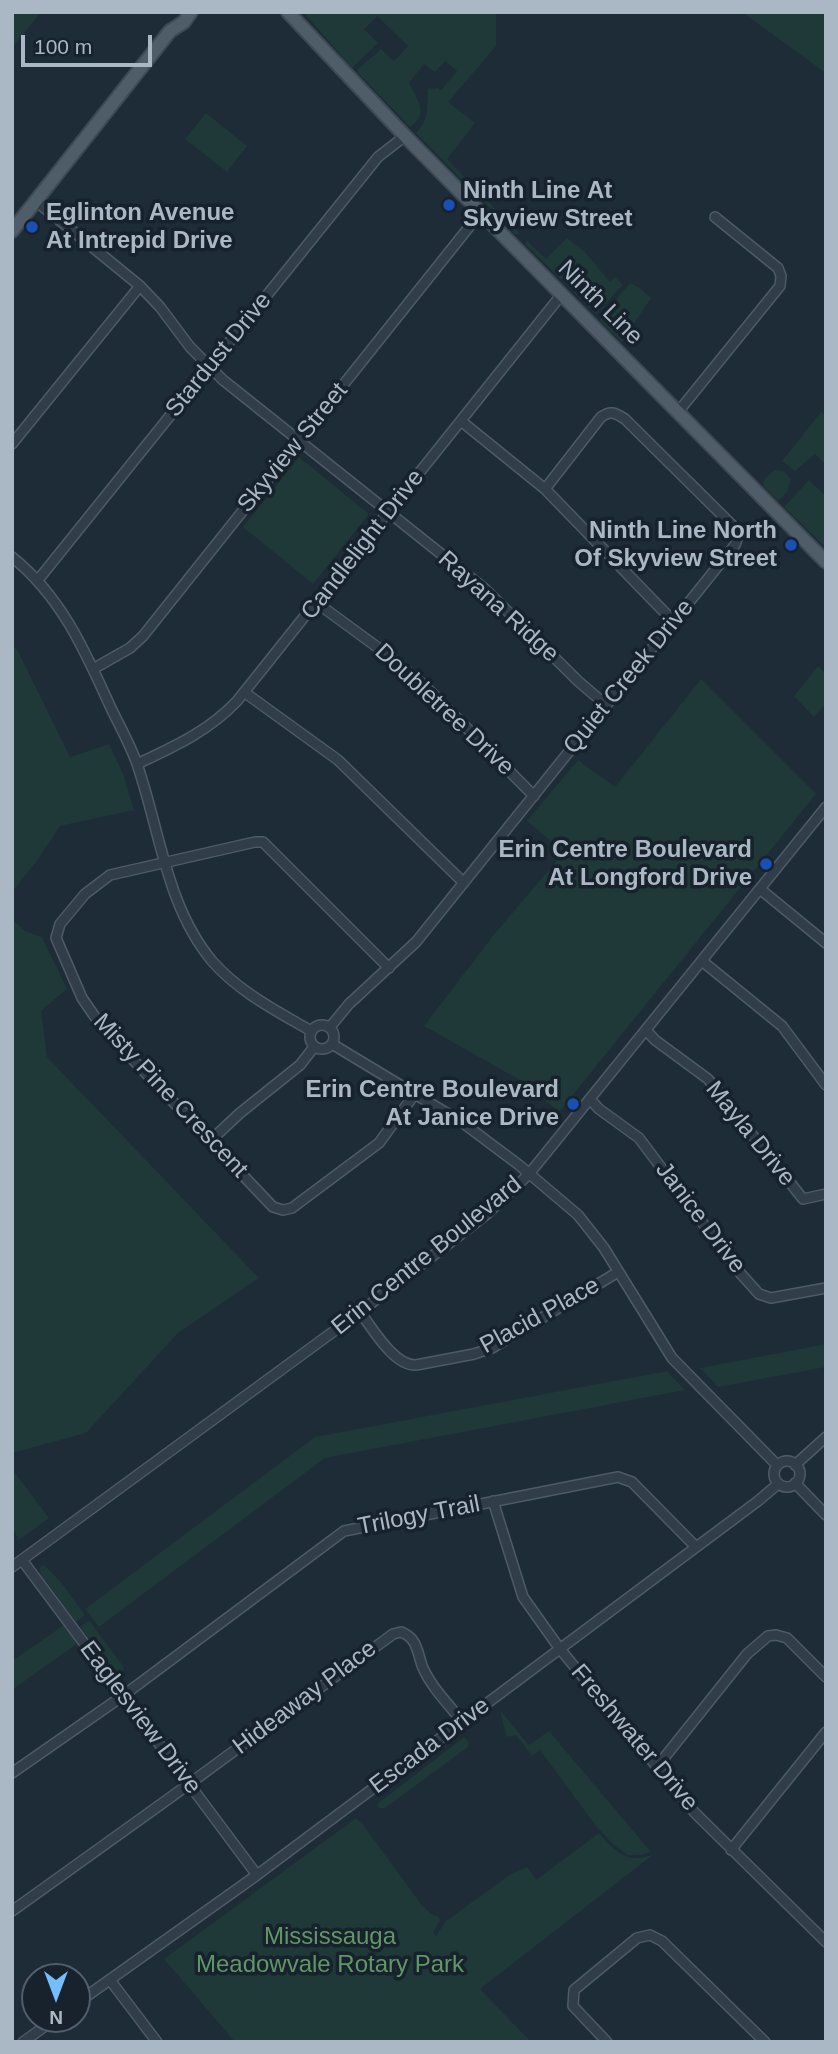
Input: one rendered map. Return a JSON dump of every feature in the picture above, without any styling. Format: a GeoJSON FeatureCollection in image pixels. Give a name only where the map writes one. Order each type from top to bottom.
{"type":"FeatureCollection","features":[{"type":"Feature","properties":{"kind":"main road"},"geometry":{"type":"LineString","coordinates":[[12,231],[170,31],[177,12]]}},
{"type":"Feature","properties":{"kind":"main road"},"geometry":{"type":"LineString","coordinates":[[170,31],[184,23],[191,12]]}},
{"type":"Feature","properties":{"kind":"main road","name":"Ninth Line"},"geometry":{"type":"LineString","coordinates":[[288,12],[405,136],[826,562]]}},
{"type":"Feature","properties":{"kind":"street","name":"Stardust Drive"},"geometry":{"type":"LineString","coordinates":[[38,580],[378,157],[405,136]]}},
{"type":"Feature","properties":{"kind":"street","name":"Rayana Ridge"},"geometry":{"type":"LineString","coordinates":[[36,201],[140,286],[209,367],[485,589],[606,705]]}},
{"type":"Feature","properties":{"kind":"street","name":"Skyview Street"},"geometry":{"type":"LineString","coordinates":[[93,669],[130,649],[143,636],[481,212]]}},
{"type":"Feature","properties":{"kind":"street"},"geometry":{"type":"LineString","coordinates":[[678,412],[780,286],[782,276],[778,268],[715,217]]}},
{"type":"Feature","properties":{"kind":"street"},"geometry":{"type":"LineString","coordinates":[[12,444],[140,286]]}},
{"type":"Feature","properties":{"kind":"street","name":"Candlelight Drive"},"geometry":{"type":"LineString","coordinates":[[137,764],[200,733],[230,708],[317,603],[562,294]]}},
{"type":"Feature","properties":{"kind":"street","name":"Quiet Creek Drive"},"geometry":{"type":"LineString","coordinates":[[330,1027],[349,1004],[416,942],[735,545],[738,536],[734,527],[625,419],[613,412],[601,417],[545,489]]}},
{"type":"Feature","properties":{"kind":"street"},"geometry":{"type":"LineString","coordinates":[[461,421],[545,489],[673,621]]}},
{"type":"Feature","properties":{"kind":"street"},"geometry":{"type":"LineString","coordinates":[[12,557],[38,580],[70,623],[93,669],[137,764],[184,917],[212,960],[234,982],[311,1031]]}},
{"type":"Feature","properties":{"kind":"street","name":"Doubletree Drive"},"geometry":{"type":"LineString","coordinates":[[317,603],[425,686],[534,796]]}},
{"type":"Feature","properties":{"kind":"street"},"geometry":{"type":"LineString","coordinates":[[244,692],[338,760],[463,882]]}},
{"type":"Feature","properties":{"kind":"street","name":"Erin Centre Boulevard"},"geometry":{"type":"LineString","coordinates":[[12,1567],[360,1312],[487,1214],[529,1174],[826,808]]}},
{"type":"Feature","properties":{"kind":"street"},"geometry":{"type":"LineString","coordinates":[[165,862],[263,842],[389,968]]}},
{"type":"Feature","properties":{"kind":"street","name":"Misty Pine Crescent"},"geometry":{"type":"LineString","coordinates":[[165,862],[124,871],[99,882],[85,894],[60,925],[56,938],[91,1013],[273,1207],[283,1210],[292,1208],[379,1143],[414,1095]]}},
{"type":"Feature","properties":{"kind":"street"},"geometry":{"type":"LineString","coordinates":[[760,889],[826,943]]}},
{"type":"Feature","properties":{"kind":"street"},"geometry":{"type":"LineString","coordinates":[[702,961],[782,1026],[826,1085]]}},
{"type":"Feature","properties":{"kind":"street"},"geometry":{"type":"LineString","coordinates":[[311,1031],[321,1025],[330,1027],[334,1035],[332,1044],[322,1050],[313,1049]]}},
{"type":"Feature","properties":{"kind":"street","name":"Mayla Drive"},"geometry":{"type":"LineString","coordinates":[[646,1030],[655,1040],[708,1079],[803,1199],[826,1194]]}},
{"type":"Feature","properties":{"kind":"street"},"geometry":{"type":"LineString","coordinates":[[311,1031],[313,1049]]}},
{"type":"Feature","properties":{"kind":"street"},"geometry":{"type":"LineString","coordinates":[[332,1044],[463,1123],[578,1215],[604,1248],[672,1358],[777,1465]]}},
{"type":"Feature","properties":{"kind":"street"},"geometry":{"type":"LineString","coordinates":[[210,1141],[300,1066],[313,1049]]}},
{"type":"Feature","properties":{"kind":"street","name":"Janice Drive"},"geometry":{"type":"LineString","coordinates":[[590,1099],[598,1109],[639,1138],[759,1294],[771,1298],[826,1288]]}},
{"type":"Feature","properties":{"kind":"street","name":"Placid Place"},"geometry":{"type":"LineString","coordinates":[[360,1312],[398,1360],[416,1365],[492,1348],[618,1272]]}},
{"type":"Feature","properties":{"kind":"street"},"geometry":{"type":"LineString","coordinates":[[795,1465],[826,1437]]}},
{"type":"Feature","properties":{"kind":"street"},"geometry":{"type":"LineString","coordinates":[[786,1461],[795,1465],[799,1474],[796,1483],[787,1487],[778,1483],[774,1476],[777,1465],[786,1461]]}},
{"type":"Feature","properties":{"kind":"street","name":"Trilogy Trail"},"geometry":{"type":"LineString","coordinates":[[12,1773],[124,1695],[344,1531],[622,1477],[632,1482],[696,1547]]}},
{"type":"Feature","properties":{"kind":"street","name":"Escada Drive"},"geometry":{"type":"LineString","coordinates":[[91,1993],[257,1875],[778,1483]]}},
{"type":"Feature","properties":{"kind":"street"},"geometry":{"type":"LineString","coordinates":[[796,1483],[826,1515]]}},
{"type":"Feature","properties":{"kind":"street","name":"Freshwater Drive"},"geometry":{"type":"LineString","coordinates":[[493,1501],[523,1597],[560,1649],[656,1768],[732,1850],[826,1942]]}},
{"type":"Feature","properties":{"kind":"street","name":"Eaglesview Drive"},"geometry":{"type":"LineString","coordinates":[[22,1560],[257,1875]]}},
{"type":"Feature","properties":{"kind":"street","name":"Hideaway Place"},"geometry":{"type":"LineString","coordinates":[[189,1784],[393,1634],[401,1632],[408,1634],[413,1640],[432,1685],[463,1721]]}},
{"type":"Feature","properties":{"kind":"street"},"geometry":{"type":"LineString","coordinates":[[656,1768],[747,1654],[768,1636],[787,1638],[826,1677]]}},
{"type":"Feature","properties":{"kind":"street"},"geometry":{"type":"LineString","coordinates":[[732,1850],[826,1732]]}},
{"type":"Feature","properties":{"kind":"street"},"geometry":{"type":"LineString","coordinates":[[12,1911],[189,1784]]}},
{"type":"Feature","properties":{"kind":"street"},"geometry":{"type":"LineString","coordinates":[[607,2042],[573,2006],[574,1990],[637,1938],[650,1935],[662,1941],[765,2042]]}},
{"type":"Feature","properties":{"kind":"street"},"geometry":{"type":"LineString","coordinates":[[110,1980],[157,2042]]}},
{"type":"Feature","properties":{"kind":"green space"},"geometry":{"type":"Polygon","coordinates":[[[12,12],[41,12],[12,48],[12,12]]]}},
{"type":"Feature","properties":{"kind":"green space"},"geometry":{"type":"Polygon","coordinates":[[[303,12],[496,12],[496,46],[448,102],[475,123],[447,159],[520,234],[515,234],[416,133],[426,116],[428,88],[437,87],[441,90],[457,71],[445,61],[435,72],[424,64],[409,83],[421,112],[410,127],[358,73],[358,69],[381,49],[394,61],[408,46],[377,16],[364,29],[378,43],[352,68],[303,12]]]}},
{"type":"Feature","properties":{"kind":"green space"},"geometry":{"type":"Polygon","coordinates":[[[742,12],[826,12],[826,73],[823,71],[742,12]]]}},
{"type":"Feature","properties":{"kind":"green space"},"geometry":{"type":"Polygon","coordinates":[[[206,113],[247,146],[227,172],[185,139],[206,113]]]}},
{"type":"Feature","properties":{"kind":"green space"},"geometry":{"type":"Polygon","coordinates":[[[567,238],[585,252],[610,282],[615,277],[623,285],[596,314],[526,245],[526,240],[546,259],[567,238]]]}},
{"type":"Feature","properties":{"kind":"green space"},"geometry":{"type":"Polygon","coordinates":[[[630,283],[651,298],[622,342],[600,321],[630,283]]]}},
{"type":"Feature","properties":{"kind":"green space"},"geometry":{"type":"Polygon","coordinates":[[[821,412],[826,416],[826,465],[815,454],[795,471],[782,461],[821,412]]]}},
{"type":"Feature","properties":{"kind":"green space"},"geometry":{"type":"Polygon","coordinates":[[[299,457],[369,514],[313,584],[243,527],[299,457]]]}},
{"type":"Feature","properties":{"kind":"green space"},"geometry":{"type":"Polygon","coordinates":[[[775,470],[784,471],[791,479],[787,492],[778,501],[763,486],[765,478],[775,470]]]}},
{"type":"Feature","properties":{"kind":"green space"},"geometry":{"type":"Polygon","coordinates":[[[809,480],[826,494],[826,548],[784,507],[809,480]]]}},
{"type":"Feature","properties":{"kind":"green space"},"geometry":{"type":"Polygon","coordinates":[[[12,644],[19,653],[70,757],[109,744],[123,774],[134,810],[60,826],[12,892],[12,644]]]}},
{"type":"Feature","properties":{"kind":"green space"},"geometry":{"type":"Polygon","coordinates":[[[818,666],[826,674],[826,704],[814,717],[794,696],[818,666]]]}},
{"type":"Feature","properties":{"kind":"green space"},"geometry":{"type":"Polygon","coordinates":[[[701,679],[816,794],[559,1112],[525,1083],[424,1026],[492,937],[564,852],[527,821],[578,760],[615,787],[701,679]]]}},
{"type":"Feature","properties":{"kind":"green space"},"geometry":{"type":"Polygon","coordinates":[[[12,919],[25,931],[42,937],[67,989],[41,1011],[47,1057],[259,1278],[178,1333],[86,1433],[12,1453],[12,919]]]}},
{"type":"Feature","properties":{"kind":"green space"},"geometry":{"type":"Polygon","coordinates":[[[826,1344],[826,1367],[718,1387],[700,1368],[826,1344]]]}},
{"type":"Feature","properties":{"kind":"green space"},"geometry":{"type":"Polygon","coordinates":[[[667,1371],[685,1390],[325,1458],[99,1627],[85,1609],[315,1437],[667,1371]]]}},
{"type":"Feature","properties":{"kind":"green space"},"geometry":{"type":"Polygon","coordinates":[[[12,1469],[49,1518],[19,1540],[12,1527],[12,1469]]]}},
{"type":"Feature","properties":{"kind":"green space"},"geometry":{"type":"Polygon","coordinates":[[[44,1565],[61,1582],[85,1615],[76,1622],[41,1575],[39,1568],[44,1565]]]}},
{"type":"Feature","properties":{"kind":"green space"},"geometry":{"type":"Polygon","coordinates":[[[89,1620],[123,1666],[124,1670],[117,1675],[80,1627],[89,1620]]]}},
{"type":"Feature","properties":{"kind":"green space"},"geometry":{"type":"Polygon","coordinates":[[[64,1625],[78,1643],[12,1690],[12,1661],[64,1625]]]}},
{"type":"Feature","properties":{"kind":"green space"},"geometry":{"type":"Polygon","coordinates":[[[500,1710],[529,1745],[549,1731],[651,1852],[628,1855],[614,1845],[595,1825],[540,1750],[532,1756],[516,1735],[506,1735],[500,1710]]]}},
{"type":"Feature","properties":{"kind":"green space"},"geometry":{"type":"Polygon","coordinates":[[[464,1737],[469,1742],[468,1747],[385,1808],[379,1808],[377,1804],[464,1737]]]}},
{"type":"Feature","properties":{"kind":"green space","name":"Mississauga Meadowvale Rotary Park"},"geometry":{"type":"Polygon","coordinates":[[[356,1818],[421,1904],[439,1917],[440,1921],[433,1932],[436,1936],[446,1921],[511,1874],[527,1867],[536,1880],[599,1833],[623,1855],[637,1858],[654,1854],[480,1989],[531,2042],[235,2042],[164,1959],[356,1818]]]}},
{"type":"Feature","properties":{"kind":"place","name":"Ninth Line At Skyview Street"},"geometry":{"type":"Point","coordinates":[449,205]}},
{"type":"Feature","properties":{"kind":"place","name":"Eglinton Avenue At Intrepid Drive"},"geometry":{"type":"Point","coordinates":[32,227]}},
{"type":"Feature","properties":{"kind":"place","name":"Ninth Line North Of Skyview Street"},"geometry":{"type":"Point","coordinates":[791,545]}},
{"type":"Feature","properties":{"kind":"place","name":"Erin Centre Boulevard At Longford Drive"},"geometry":{"type":"Point","coordinates":[766,864]}},
{"type":"Feature","properties":{"kind":"place","name":"Erin Centre Boulevard At Janice Drive"},"geometry":{"type":"Point","coordinates":[573,1104]}}]}
